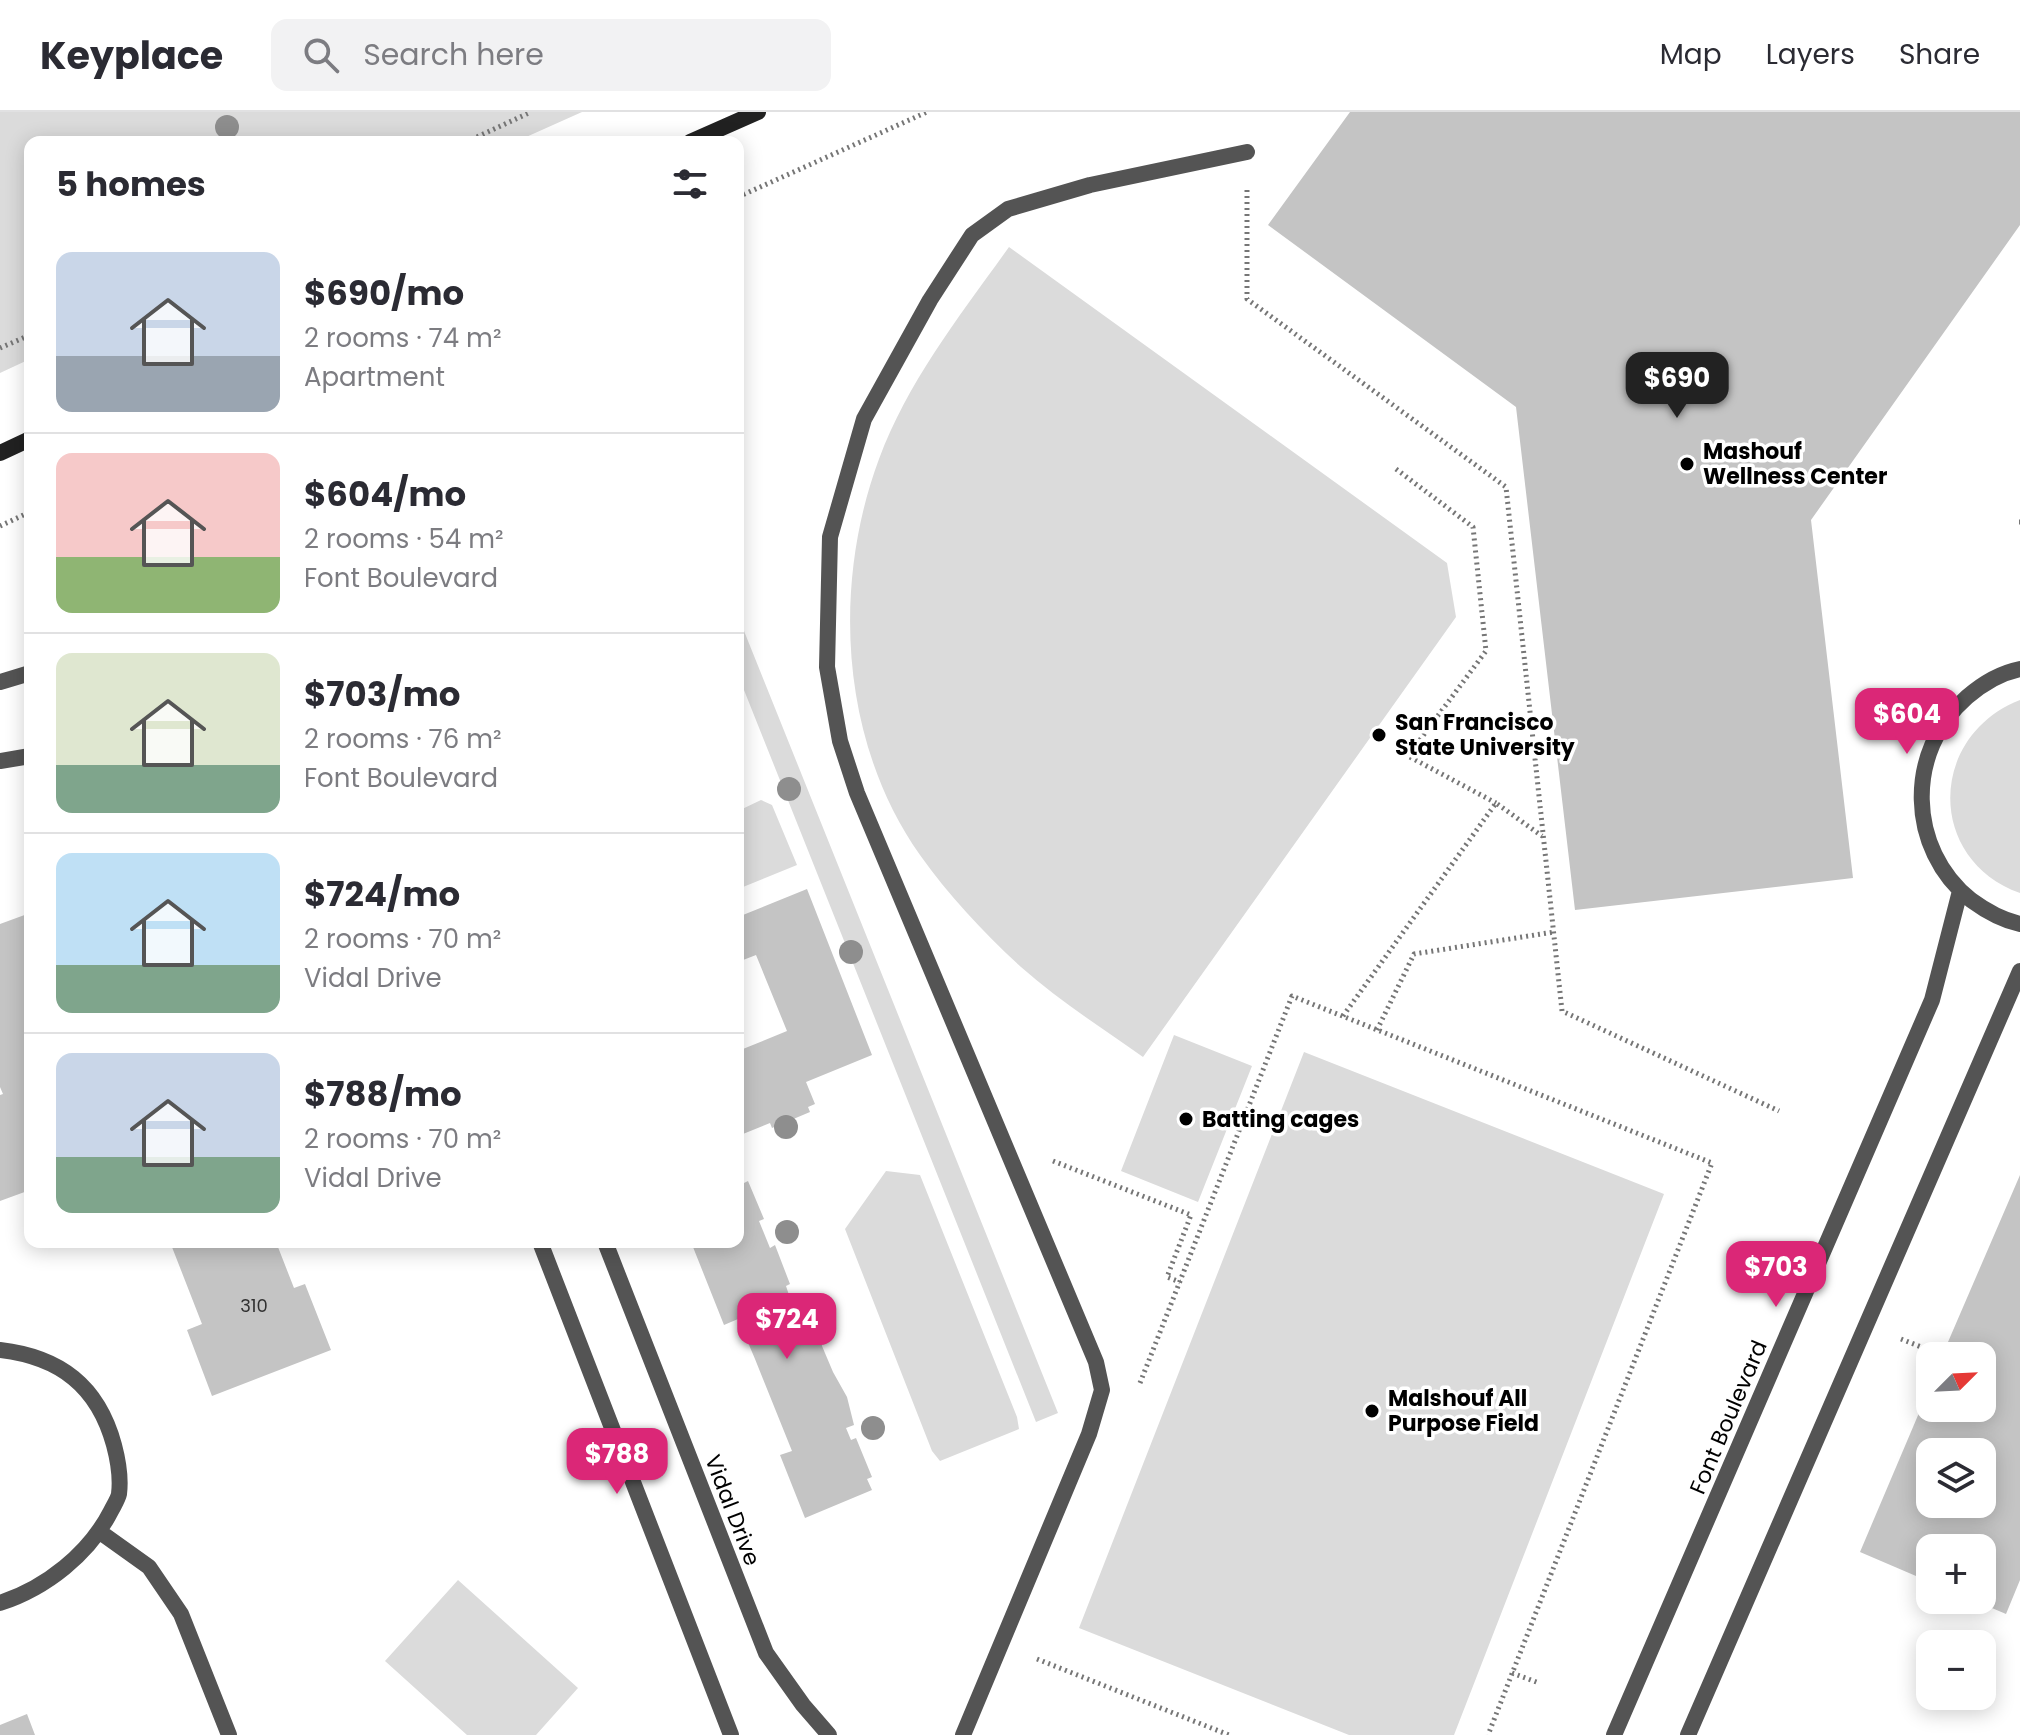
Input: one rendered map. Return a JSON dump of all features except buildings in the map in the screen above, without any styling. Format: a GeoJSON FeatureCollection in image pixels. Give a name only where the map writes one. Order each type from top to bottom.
{"type":"FeatureCollection","features":[{"type":"Feature","properties":{"kind":"main road"},"geometry":{"type":"LineString","coordinates":[[704,136],[758,112]]}},
{"type":"Feature","properties":{"kind":"main road"},"geometry":{"type":"LineString","coordinates":[[0,453],[24,442]]}},
{"type":"Feature","properties":{"kind":"street"},"geometry":{"type":"LineString","coordinates":[[963,1735],[1089,1434],[1102,1390],[1096,1362],[857,793],[840,741],[827,667],[830,537],[864,419],[930,300],[972,235],[1008,209],[1090,185],[1247,152]]}},
{"type":"Feature","properties":{"kind":"street"},"geometry":{"type":"LineString","coordinates":[[2020,669],[2009,671],[1979,687],[1954,708],[1935,736],[1924,768],[1920,801],[1926,834],[1939,865],[1960,891],[1984,910],[2020,924]]}},
{"type":"Feature","properties":{"kind":"street"},"geometry":{"type":"LineString","coordinates":[[0,682],[24,675]]}},
{"type":"Feature","properties":{"kind":"street"},"geometry":{"type":"LineString","coordinates":[[0,761],[24,757]]}},
{"type":"Feature","properties":{"kind":"street","name":"Font Boulevard"},"geometry":{"type":"LineString","coordinates":[[1614,1735],[1932,1000],[1960,891]]}},
{"type":"Feature","properties":{"kind":"street"},"geometry":{"type":"LineString","coordinates":[[1688,1735],[2020,971]]}},
{"type":"Feature","properties":{"kind":"street"},"geometry":{"type":"LineString","coordinates":[[542,1248],[731,1735]]}},
{"type":"Feature","properties":{"kind":"street","name":"Vidal Drive"},"geometry":{"type":"LineString","coordinates":[[607,1248],[766,1653],[829,1735]]}},
{"type":"Feature","properties":{"kind":"street"},"geometry":{"type":"LineString","coordinates":[[0,1350],[26,1353],[60,1367],[90,1392],[108,1424],[119,1460],[119,1495],[100,1532],[74,1560],[43,1583],[0,1603]]}},
{"type":"Feature","properties":{"kind":"street"},"geometry":{"type":"LineString","coordinates":[[100,1532],[149,1567],[181,1614],[229,1735]]}},
{"type":"Feature","properties":{"kind":"path"},"geometry":{"type":"LineString","coordinates":[[479,136],[531,112]]}},
{"type":"Feature","properties":{"kind":"path"},"geometry":{"type":"LineString","coordinates":[[744,194],[927,112]]}},
{"type":"Feature","properties":{"kind":"path"},"geometry":{"type":"LineString","coordinates":[[1247,152],[1247,299],[1506,487],[1562,1011],[1779,1111]]}},
{"type":"Feature","properties":{"kind":"path"},"geometry":{"type":"LineString","coordinates":[[0,348],[24,338]]}},
{"type":"Feature","properties":{"kind":"path"},"geometry":{"type":"LineString","coordinates":[[1396,469],[1473,527],[1486,651],[1408,756],[1496,803],[1543,836]]}},
{"type":"Feature","properties":{"kind":"path"},"geometry":{"type":"LineString","coordinates":[[0,526],[24,515]]}},
{"type":"Feature","properties":{"kind":"path"},"geometry":{"type":"LineString","coordinates":[[1343,1016],[1496,803]]}},
{"type":"Feature","properties":{"kind":"path"},"geometry":{"type":"LineString","coordinates":[[1377,1030],[1414,954],[1554,932]]}},
{"type":"Feature","properties":{"kind":"path"},"geometry":{"type":"LineString","coordinates":[[1135,1398],[1292,996],[1712,1163],[1488,1735]]}},
{"type":"Feature","properties":{"kind":"path"},"geometry":{"type":"LineString","coordinates":[[1003,1142],[1191,1215],[1167,1277],[1180,1282]]}},
{"type":"Feature","properties":{"kind":"path"},"geometry":{"type":"LineString","coordinates":[[1901,1339],[1916,1345]]}},
{"type":"Feature","properties":{"kind":"path"},"geometry":{"type":"LineString","coordinates":[[1033,1658],[1229,1735]]}},
{"type":"Feature","properties":{"kind":"path"},"geometry":{"type":"LineString","coordinates":[[1512,1673],[1539,1683]]}},
{"type":"Feature","properties":{"kind":"shaded area"},"geometry":{"type":"Polygon","coordinates":[[[0,112],[582,112],[528,136],[24,136],[24,362],[0,373],[0,112]]]}},
{"type":"Feature","properties":{"kind":"shaded area"},"geometry":{"type":"Polygon","coordinates":[[[1009,247],[1447,563],[1456,617],[1143,1057],[1021,967],[943,885],[893,811],[873,763],[859,713],[852,662],[850,610],[854,558],[864,508],[879,459],[920,375],[1009,247]]]}},
{"type":"Feature","properties":{"kind":"shaded area"},"geometry":{"type":"Polygon","coordinates":[[[744,631],[1058,1413],[1036,1422],[744,690],[744,631]]]}},
{"type":"Feature","properties":{"kind":"shaded area"},"geometry":{"type":"Polygon","coordinates":[[[2020,700],[2020,893],[1989,876],[1967,854],[1954,826],[1950,797],[1955,768],[1968,741],[1990,717],[2020,700]]]}},
{"type":"Feature","properties":{"kind":"shaded area"},"geometry":{"type":"Polygon","coordinates":[[[761,800],[772,805],[797,865],[744,887],[744,808],[761,800]]]}},
{"type":"Feature","properties":{"kind":"shaded area","name":"Batting cages"},"geometry":{"type":"Polygon","coordinates":[[[1174,1035],[1252,1066],[1198,1202],[1121,1171],[1174,1035]]]}},
{"type":"Feature","properties":{"kind":"shaded area","name":"Malshouf All Purpose Field"},"geometry":{"type":"Polygon","coordinates":[[[1304,1052],[1664,1194],[1454,1735],[1349,1735],[1079,1628],[1304,1052]]]}},
{"type":"Feature","properties":{"kind":"shaded area"},"geometry":{"type":"Polygon","coordinates":[[[886,1171],[920,1175],[1017,1417],[1019,1429],[940,1461],[932,1451],[845,1229],[886,1171]]]}},
{"type":"Feature","properties":{"kind":"shaded area"},"geometry":{"type":"Polygon","coordinates":[[[458,1580],[578,1688],[536,1735],[467,1735],[385,1661],[458,1580]]]}},
{"type":"Feature","properties":{"kind":"place","name":"Mashouf Wellness Center"},"geometry":{"type":"Point","coordinates":[1687,464]}},
{"type":"Feature","properties":{"kind":"place","name":"San Francisco State University"},"geometry":{"type":"Point","coordinates":[1379,735]}},
{"type":"Feature","properties":{"kind":"place","name":"Batting cages"},"geometry":{"type":"Point","coordinates":[1186,1119]}},
{"type":"Feature","properties":{"kind":"place","name":"Malshouf All Purpose Field"},"geometry":{"type":"Point","coordinates":[1372,1411]}}]}
